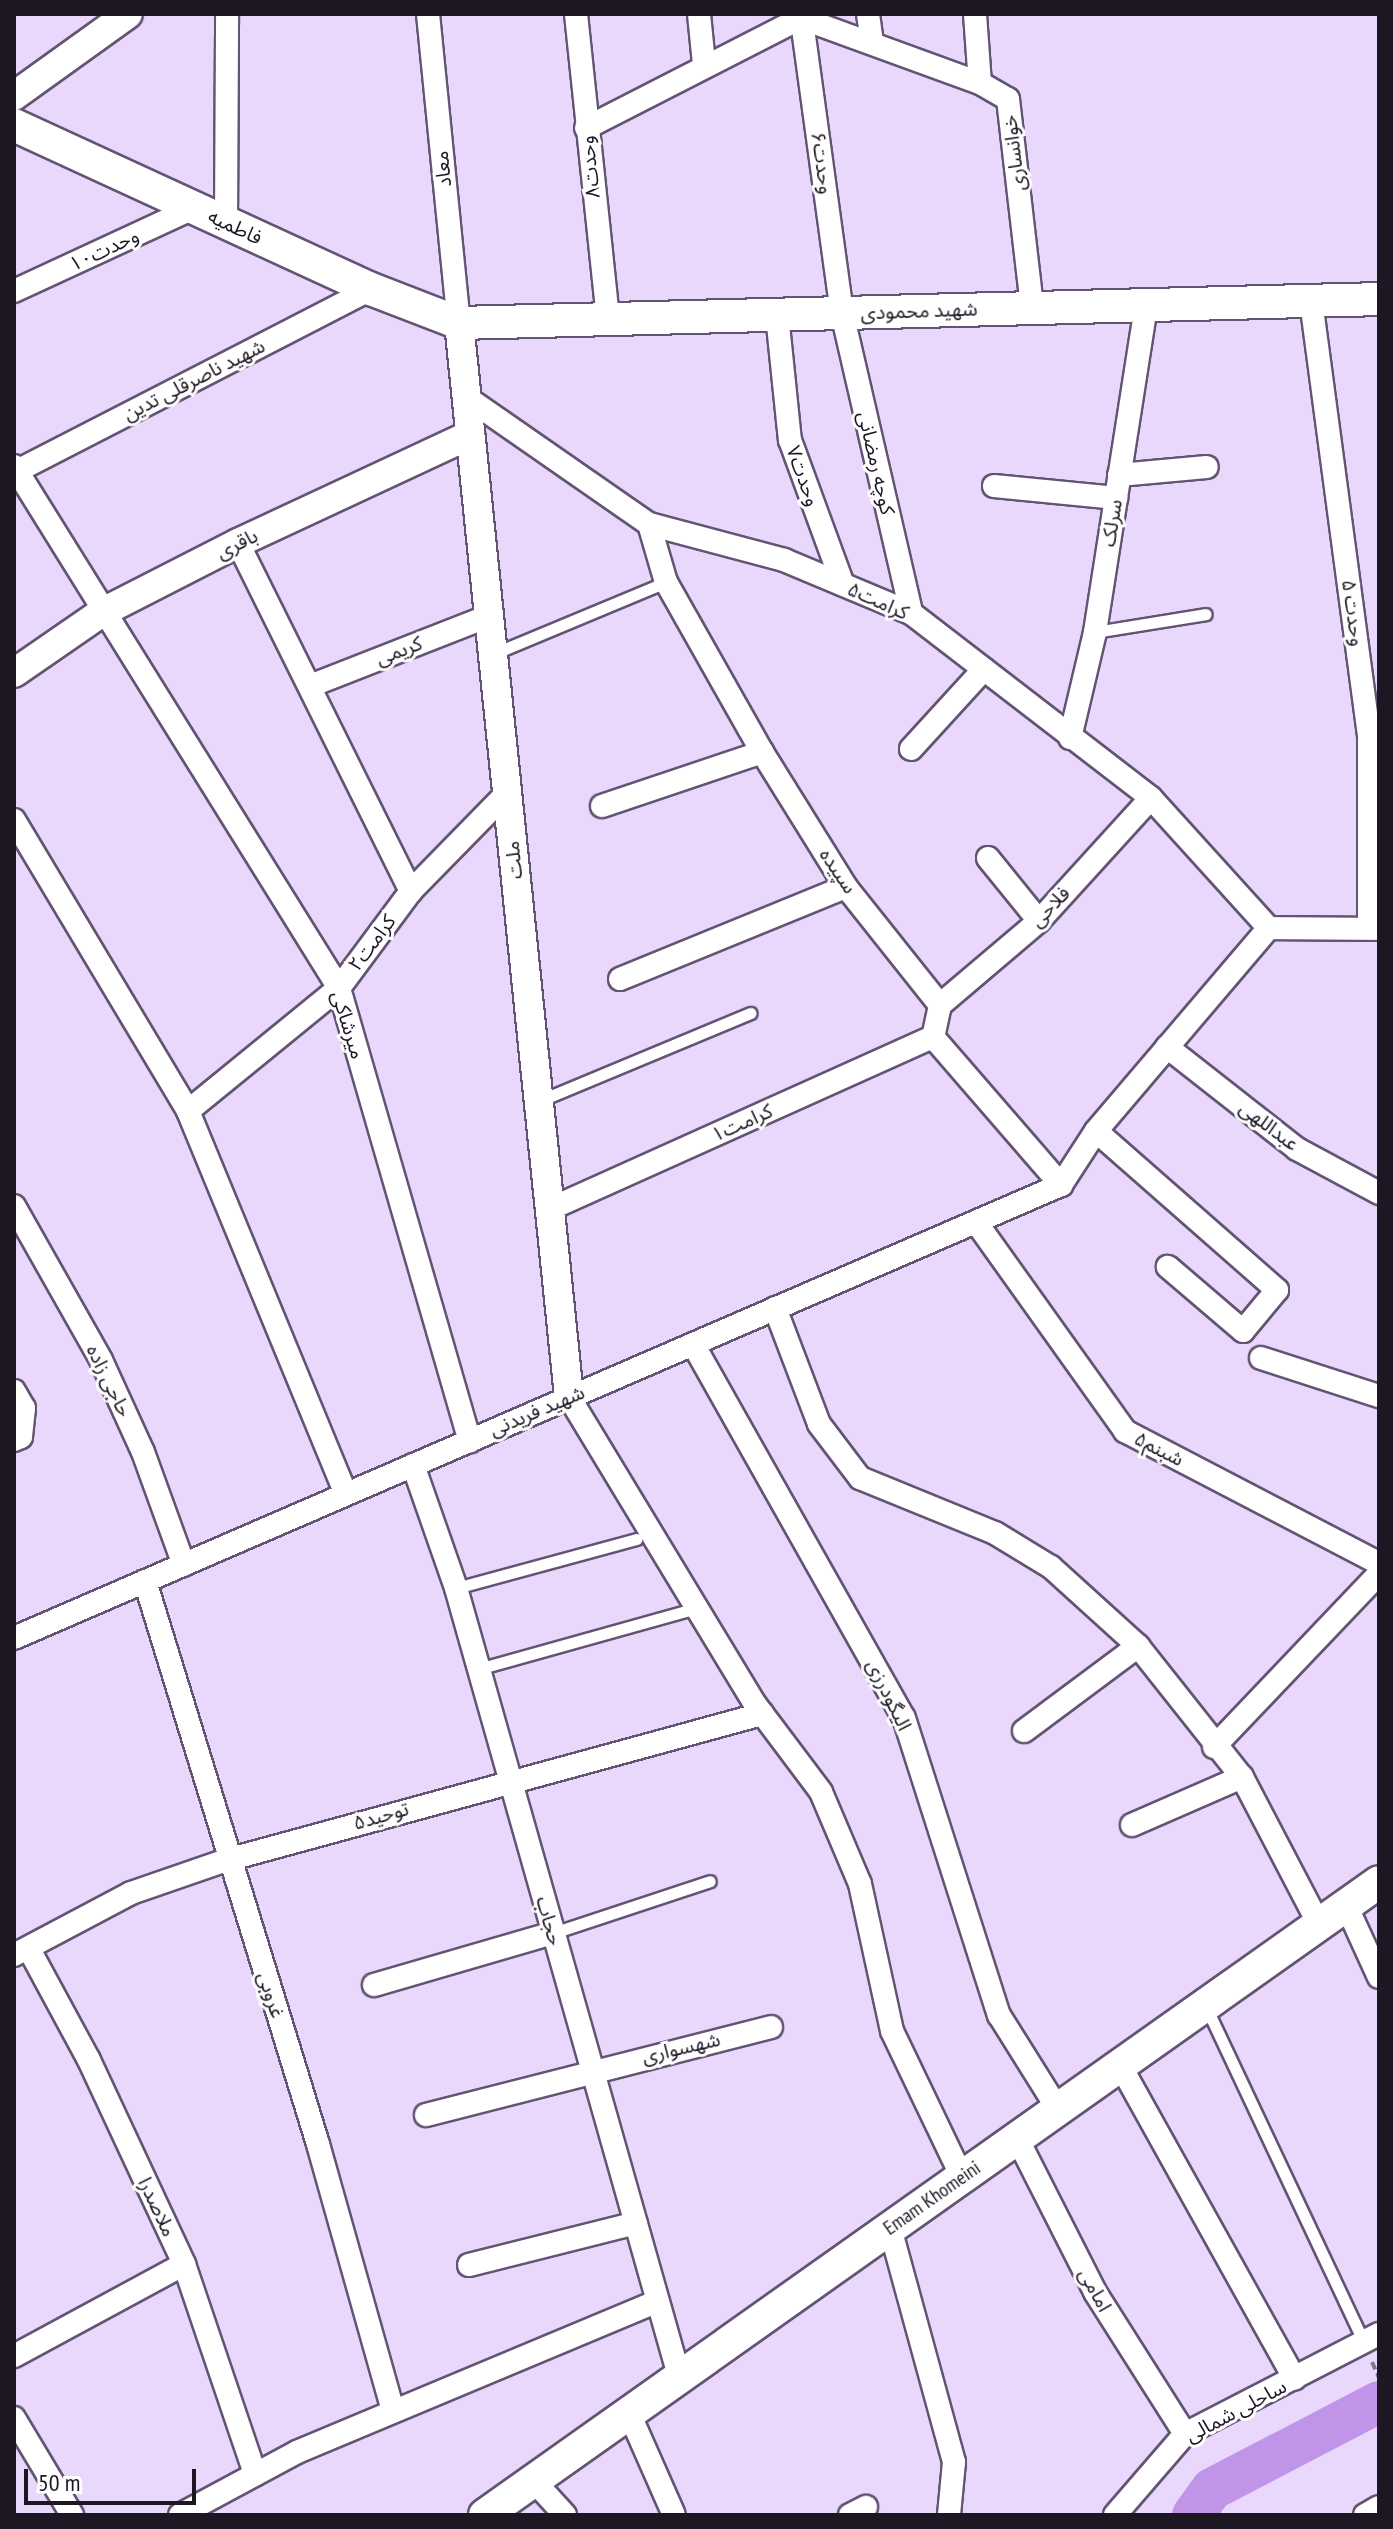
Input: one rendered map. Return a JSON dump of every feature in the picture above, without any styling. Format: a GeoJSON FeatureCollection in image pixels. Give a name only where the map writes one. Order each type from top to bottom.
{"type":"FeatureCollection","features":[{"type":"Feature","properties":{"kind":"main road","name":"فاطمیه"},"geometry":{"type":"LineString","coordinates":[[14,125],[371,289],[459,323]]}},
{"type":"Feature","properties":{"kind":"main road","name":"شهید محمودی"},"geometry":{"type":"LineString","coordinates":[[459,323],[1379,299]]}},
{"type":"Feature","properties":{"kind":"main road","name":"Emam Khomeini"},"geometry":{"type":"LineString","coordinates":[[485,2515],[1379,1882]]}},
{"type":"Feature","properties":{"kind":"street"},"geometry":{"type":"LineString","coordinates":[[14,96],[128,14]]}},
{"type":"Feature","properties":{"kind":"street"},"geometry":{"type":"LineString","coordinates":[[226,222],[227,14]]}},
{"type":"Feature","properties":{"kind":"street","name":"معاد"},"geometry":{"type":"LineString","coordinates":[[428,14],[459,323]]}},
{"type":"Feature","properties":{"kind":"street","name":"وحدت۸"},"geometry":{"type":"LineString","coordinates":[[576,14],[608,319]]}},
{"type":"Feature","properties":{"kind":"street"},"geometry":{"type":"LineString","coordinates":[[699,14],[704,64]]}},
{"type":"Feature","properties":{"kind":"street"},"geometry":{"type":"LineString","coordinates":[[868,14],[872,43]]}},
{"type":"Feature","properties":{"kind":"street"},"geometry":{"type":"LineString","coordinates":[[586,128],[801,16],[980,83],[975,14]]}},
{"type":"Feature","properties":{"kind":"street","name":"وحدت۶"},"geometry":{"type":"LineString","coordinates":[[801,16],[842,313]]}},
{"type":"Feature","properties":{"kind":"street","name":"خوانساری"},"geometry":{"type":"LineString","coordinates":[[980,83],[1008,99],[1032,308]]}},
{"type":"Feature","properties":{"kind":"street","name":"وحدت۱۰"},"geometry":{"type":"LineString","coordinates":[[14,291],[194,208]]}},
{"type":"Feature","properties":{"kind":"street","name":"شهید ناصرقلی تدین"},"geometry":{"type":"LineString","coordinates":[[16,468],[371,289]]}},
{"type":"Feature","properties":{"kind":"street","name":"وحدت ۵"},"geometry":{"type":"LineString","coordinates":[[1311,301],[1369,737],[1374,928]]}},
{"type":"Feature","properties":{"kind":"street","name":"سرلک"},"geometry":{"type":"LineString","coordinates":[[1070,738],[1095,632],[1146,305]]}},
{"type":"Feature","properties":{"kind":"street","name":"کوچه رمضانی"},"geometry":{"type":"LineString","coordinates":[[842,313],[911,613]]}},
{"type":"Feature","properties":{"kind":"street","name":"۷وحدت"},"geometry":{"type":"LineString","coordinates":[[777,315],[790,440],[843,585]]}},
{"type":"Feature","properties":{"kind":"street","name":"ملت"},"geometry":{"type":"LineString","coordinates":[[459,323],[569,1397]]}},
{"type":"Feature","properties":{"kind":"street","name":"کرامت۵"},"geometry":{"type":"LineString","coordinates":[[466,397],[649,524],[784,560],[911,613],[1151,798],[1269,928]]}},
{"type":"Feature","properties":{"kind":"street","name":"باقری"},"geometry":{"type":"LineString","coordinates":[[14,673],[101,613],[238,543],[470,435]]}},
{"type":"Feature","properties":{"kind":"street"},"geometry":{"type":"LineString","coordinates":[[1119,475],[1207,467]]}},
{"type":"Feature","properties":{"kind":"street","name":"میرشاکی"},"geometry":{"type":"LineString","coordinates":[[16,468],[101,613],[339,988],[470,1441]]}},
{"type":"Feature","properties":{"kind":"street"},"geometry":{"type":"LineString","coordinates":[[994,486],[1116,498]]}},
{"type":"Feature","properties":{"kind":"street","name":"سپیده"},"geometry":{"type":"LineString","coordinates":[[649,524],[666,582],[762,752],[846,887],[940,1005]]}},
{"type":"Feature","properties":{"kind":"street"},"geometry":{"type":"LineString","coordinates":[[238,543],[411,891]]}},
{"type":"Feature","properties":{"kind":"street","name":"کریمی"},"geometry":{"type":"LineString","coordinates":[[310,686],[489,616]]}},
{"type":"Feature","properties":{"kind":"street"},"geometry":{"type":"LineString","coordinates":[[911,749],[984,669]]}},
{"type":"Feature","properties":{"kind":"street"},"geometry":{"type":"LineString","coordinates":[[602,806],[762,752]]}},
{"type":"Feature","properties":{"kind":"street","name":"کرامت۲"},"geometry":{"type":"LineString","coordinates":[[188,1111],[339,988],[411,891],[507,793]]}},
{"type":"Feature","properties":{"kind":"street","name":"فلاحی"},"geometry":{"type":"LineString","coordinates":[[940,1005],[1039,921],[1151,798]]}},
{"type":"Feature","properties":{"kind":"street"},"geometry":{"type":"LineString","coordinates":[[14,820],[188,1111],[346,1494]]}},
{"type":"Feature","properties":{"kind":"street"},"geometry":{"type":"LineString","coordinates":[[988,858],[1039,921]]}},
{"type":"Feature","properties":{"kind":"street"},"geometry":{"type":"LineString","coordinates":[[620,979],[846,887]]}},
{"type":"Feature","properties":{"kind":"street"},"geometry":{"type":"LineString","coordinates":[[940,1005],[933,1037],[1061,1185],[1096,1131],[1269,928],[1374,928]]}},
{"type":"Feature","properties":{"kind":"street","name":"کرامت۱"},"geometry":{"type":"LineString","coordinates":[[550,1209],[933,1037]]}},
{"type":"Feature","properties":{"kind":"street","name":"عبداللهی"},"geometry":{"type":"LineString","coordinates":[[1167,1047],[1297,1149],[1379,1193]]}},
{"type":"Feature","properties":{"kind":"street"},"geometry":{"type":"LineString","coordinates":[[1096,1131],[1277,1290],[1243,1331],[1168,1267]]}},
{"type":"Feature","properties":{"kind":"street","name":"شهید فریدنی"},"geometry":{"type":"LineString","coordinates":[[14,1638],[1061,1185]]}},
{"type":"Feature","properties":{"kind":"street","name":"حاجی زاده"},"geometry":{"type":"LineString","coordinates":[[14,1206],[101,1360],[143,1452],[184,1565]]}},
{"type":"Feature","properties":{"kind":"street","name":"شبنم۵"},"geometry":{"type":"LineString","coordinates":[[976,1222],[1125,1431],[1379,1563]]}},
{"type":"Feature","properties":{"kind":"street"},"geometry":{"type":"LineString","coordinates":[[775,1308],[819,1424],[860,1478],[995,1533],[1051,1567],[1138,1646],[1214,1747],[1242,1777],[1319,1924]]}},
{"type":"Feature","properties":{"kind":"street","name":"الیگودرزی"},"geometry":{"type":"LineString","coordinates":[[693,1344],[904,1718],[999,2015],[1058,2109]]}},
{"type":"Feature","properties":{"kind":"street"},"geometry":{"type":"LineString","coordinates":[[1261,1358],[1379,1396]]}},
{"type":"Feature","properties":{"kind":"street"},"geometry":{"type":"LineString","coordinates":[[14,1391],[24,1408],[21,1437],[14,1440]]}},
{"type":"Feature","properties":{"kind":"street"},"geometry":{"type":"LineString","coordinates":[[569,1397],[762,1714],[821,1792],[860,1884],[892,2031],[962,2177]]}},
{"type":"Feature","properties":{"kind":"street","name":"حجاب"},"geometry":{"type":"LineString","coordinates":[[413,1465],[456,1588],[680,2379]]}},
{"type":"Feature","properties":{"kind":"street"},"geometry":{"type":"LineString","coordinates":[[1214,1747],[1379,1574]]}},
{"type":"Feature","properties":{"kind":"street","name":"غروبی"},"geometry":{"type":"LineString","coordinates":[[145,1581],[227,1860],[318,2144],[393,2410]]}},
{"type":"Feature","properties":{"kind":"street"},"geometry":{"type":"LineString","coordinates":[[1024,1731],[1138,1646]]}},
{"type":"Feature","properties":{"kind":"street","name":"توحید۵"},"geometry":{"type":"LineString","coordinates":[[22,1953],[131,1893],[227,1860],[508,1780],[762,1714]]}},
{"type":"Feature","properties":{"kind":"street"},"geometry":{"type":"LineString","coordinates":[[1132,1825],[1242,1777]]}},
{"type":"Feature","properties":{"kind":"street"},"geometry":{"type":"LineString","coordinates":[[1346,1905],[1379,1977]]}},
{"type":"Feature","properties":{"kind":"street"},"geometry":{"type":"LineString","coordinates":[[374,1985],[553,1933]]}},
{"type":"Feature","properties":{"kind":"street","name":"ملاصدرا"},"geometry":{"type":"LineString","coordinates":[[22,1953],[89,2060],[184,2264],[255,2474]]}},
{"type":"Feature","properties":{"kind":"street","name":"شهسواری"},"geometry":{"type":"LineString","coordinates":[[426,2115],[592,2070],[771,2027]]}},
{"type":"Feature","properties":{"kind":"street"},"geometry":{"type":"LineString","coordinates":[[1120,2065],[1295,2379]]}},
{"type":"Feature","properties":{"kind":"street","name":"امامی"},"geometry":{"type":"LineString","coordinates":[[1017,2138],[1095,2292],[1185,2434]]}},
{"type":"Feature","properties":{"kind":"street"},"geometry":{"type":"LineString","coordinates":[[469,2265],[636,2223]]}},
{"type":"Feature","properties":{"kind":"street"},"geometry":{"type":"LineString","coordinates":[[890,2228],[954,2462],[949,2515]]}},
{"type":"Feature","properties":{"kind":"street"},"geometry":{"type":"LineString","coordinates":[[14,2356],[184,2264]]}},
{"type":"Feature","properties":{"kind":"street"},"geometry":{"type":"LineString","coordinates":[[180,2515],[255,2474],[393,2410],[658,2301]]}},
{"type":"Feature","properties":{"kind":"street","name":"ساحلی شمالی"},"geometry":{"type":"LineString","coordinates":[[1115,2515],[1185,2434],[1372,2339]]}},
{"type":"Feature","properties":{"kind":"street"},"geometry":{"type":"LineString","coordinates":[[629,2413],[674,2515]]}},
{"type":"Feature","properties":{"kind":"street"},"geometry":{"type":"LineString","coordinates":[[14,2418],[72,2515]]}},
{"type":"Feature","properties":{"kind":"street"},"geometry":{"type":"LineString","coordinates":[[534,2481],[565,2515]]}},
{"type":"Feature","properties":{"kind":"street"},"geometry":{"type":"LineString","coordinates":[[1365,2515],[1379,2507]]}},
{"type":"Feature","properties":{"kind":"lane"},"geometry":{"type":"LineString","coordinates":[[493,655],[666,582]]}},
{"type":"Feature","properties":{"kind":"lane"},"geometry":{"type":"LineString","coordinates":[[1095,632],[1206,614]]}},
{"type":"Feature","properties":{"kind":"lane"},"geometry":{"type":"LineString","coordinates":[[539,1102],[750,1013]]}},
{"type":"Feature","properties":{"kind":"lane"},"geometry":{"type":"LineString","coordinates":[[456,1588],[636,1539]]}},
{"type":"Feature","properties":{"kind":"lane"},"geometry":{"type":"LineString","coordinates":[[477,1669],[697,1608]]}},
{"type":"Feature","properties":{"kind":"lane"},"geometry":{"type":"LineString","coordinates":[[553,1933],[710,1881]]}},
{"type":"Feature","properties":{"kind":"lane"},"geometry":{"type":"LineString","coordinates":[[1206,2005],[1372,2339]]}},
{"type":"Feature","properties":{"kind":"waterway"},"geometry":{"type":"LineString","coordinates":[[1193,2515],[1212,2489],[1379,2402]]}}]}
